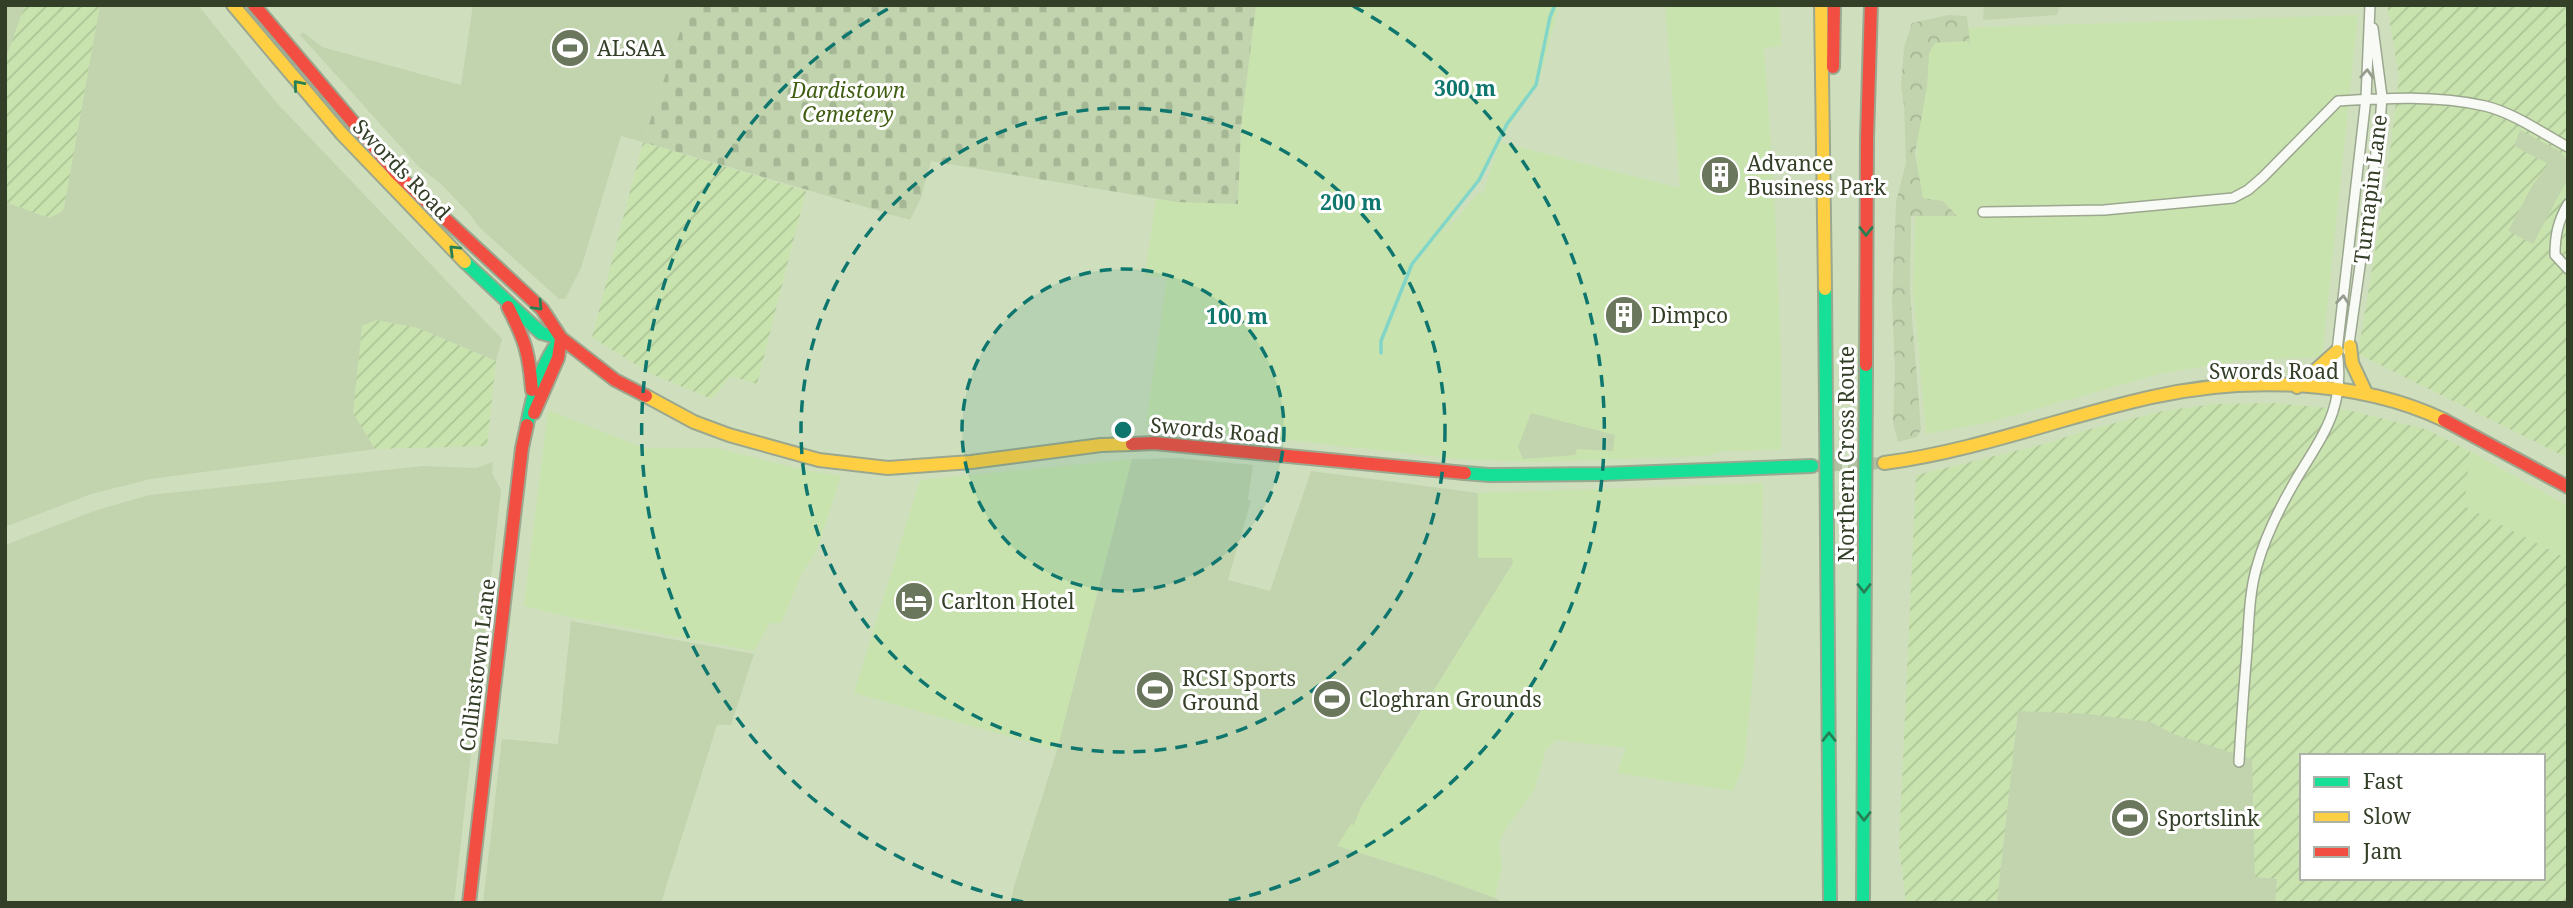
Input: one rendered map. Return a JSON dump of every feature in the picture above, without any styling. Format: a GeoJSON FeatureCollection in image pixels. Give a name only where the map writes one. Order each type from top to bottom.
{"type":"FeatureCollection","features":[{"type":"Feature","properties":{"kind":"main road","name":"Swords Road"},"geometry":{"type":"LineString","coordinates":[[233,5],[282,66],[382,178],[541,333],[561,338]]}},
{"type":"Feature","properties":{"kind":"main road","name":"Swords Road"},"geometry":{"type":"LineString","coordinates":[[254,5],[397,174],[542,309],[561,338],[615,380],[694,422],[774,448],[819,460],[887,468],[1101,445],[1154,443],[1448,472],[1508,475],[1812,466]]}},
{"type":"Feature","properties":{"kind":"main road"},"geometry":{"type":"LineString","coordinates":[[1821,5],[1828,448]]}},
{"type":"Feature","properties":{"kind":"main road"},"geometry":{"type":"LineString","coordinates":[[1828,448],[1834,5]]}},
{"type":"Feature","properties":{"kind":"main road","name":"Northern Cross Route"},"geometry":{"type":"LineString","coordinates":[[1863,903],[1869,5]]}},
{"type":"Feature","properties":{"kind":"main road"},"geometry":{"type":"LineString","coordinates":[[503,298],[524,338],[529,357],[532,396]]}},
{"type":"Feature","properties":{"kind":"main road","name":"Collinstown Lane"},"geometry":{"type":"LineString","coordinates":[[469,903],[522,448],[532,396],[549,352],[561,338]]}},
{"type":"Feature","properties":{"kind":"main road","name":"Collinstown Lane"},"geometry":{"type":"LineString","coordinates":[[526,433],[558,358],[561,338]]}},
{"type":"Feature","properties":{"kind":"main road"},"geometry":{"type":"LineString","coordinates":[[2297,387],[2343,349],[2366,393]]}},
{"type":"Feature","properties":{"kind":"main road","name":"Swords Road"},"geometry":{"type":"LineString","coordinates":[[1884,463],[1927,458],[1975,447],[2160,395],[2236,386],[2297,387],[2366,393],[2411,405],[2568,486]]}},
{"type":"Feature","properties":{"kind":"main road","name":"Northern Cross Route"},"geometry":{"type":"LineString","coordinates":[[1828,448],[1830,903]]}},
{"type":"Feature","properties":{"kind":"street","name":"Turnapin Lane"},"geometry":{"type":"LineString","coordinates":[[2239,762],[2250,608],[2257,567],[2265,541],[2293,484],[2328,427],[2337,390],[2382,97],[2370,7]]}},
{"type":"Feature","properties":{"kind":"street","name":"Turnapin Lane"},"geometry":{"type":"LineString","coordinates":[[2343,349],[2366,99],[2370,7]]}},
{"type":"Feature","properties":{"kind":"street"},"geometry":{"type":"LineString","coordinates":[[1983,212],[2104,210],[2233,198],[2263,177],[2332,104],[2338,101],[2382,97],[2486,106],[2568,147]]}},
{"type":"Feature","properties":{"kind":"street"},"geometry":{"type":"LineString","coordinates":[[2568,204],[2556,229],[2555,255],[2568,269]]}},
{"type":"Feature","properties":{"kind":"shaded area"},"geometry":{"type":"Polygon","coordinates":[[[25,5],[100,5],[64,208],[49,218],[5,202],[5,60],[25,5]]]}},
{"type":"Feature","properties":{"kind":"shaded area"},"geometry":{"type":"Polygon","coordinates":[[[1256,5],[1559,5],[1541,75],[1500,142],[1680,188],[1665,5],[1780,5],[1781,46],[1764,48],[1774,188],[1781,354],[1781,450],[1725,451],[1707,456],[1531,462],[1456,459],[1146,424],[1167,278],[1145,275],[1156,199],[1238,204],[1241,126],[1256,5]],[[1498,146],[1441,237],[1479,192],[1483,194],[1498,146]]]}},
{"type":"Feature","properties":{"kind":"shaded area"},"geometry":{"type":"Polygon","coordinates":[[[2387,5],[2568,5],[2568,458],[2358,354],[2386,184],[2399,77],[2387,5]]]}},
{"type":"Feature","properties":{"kind":"shaded area"},"geometry":{"type":"Polygon","coordinates":[[[2358,15],[2322,357],[2237,361],[2159,374],[1991,422],[1926,434],[1913,290],[1921,29],[2358,15]]]}},
{"type":"Feature","properties":{"kind":"shaded area"},"geometry":{"type":"Polygon","coordinates":[[[643,142],[806,191],[757,384],[730,376],[712,399],[649,373],[592,337],[643,142]]]}},
{"type":"Feature","properties":{"kind":"shaded area"},"geometry":{"type":"Polygon","coordinates":[[[376,320],[418,328],[496,361],[487,446],[375,449],[352,413],[362,326],[376,320]]]}},
{"type":"Feature","properties":{"kind":"shaded area"},"geometry":{"type":"Polygon","coordinates":[[[2277,403],[2348,410],[2425,429],[2470,451],[2464,506],[2568,559],[2568,903],[2275,903],[2277,879],[2255,877],[2173,734],[2151,722],[2018,712],[1997,903],[1906,903],[1899,847],[1916,475],[2048,443],[2163,411],[2214,404],[2277,403]]]}},
{"type":"Feature","properties":{"kind":"shaded area"},"geometry":{"type":"Polygon","coordinates":[[[548,410],[644,448],[717,448],[804,470],[841,476],[817,550],[801,575],[781,623],[770,623],[754,651],[574,618],[524,606],[548,410]]]}},
{"type":"Feature","properties":{"kind":"shaded area"},"geometry":{"type":"Polygon","coordinates":[[[2470,451],[2568,506],[2568,559],[2464,506],[2470,451]]]}},
{"type":"Feature","properties":{"kind":"shaded area"},"geometry":{"type":"Polygon","coordinates":[[[1132,459],[1057,750],[854,693],[920,480],[1132,459]]]}},
{"type":"Feature","properties":{"kind":"shaded area"},"geometry":{"type":"Polygon","coordinates":[[[1763,483],[1754,667],[1744,764],[1733,791],[1617,773],[1626,748],[1556,740],[1546,749],[1534,791],[1507,827],[1499,843],[1502,868],[1495,898],[1337,846],[1513,563],[1511,558],[1478,559],[1478,493],[1763,483]]]}},
{"type":"Feature","properties":{"kind":"green space"},"geometry":{"type":"Polygon","coordinates":[[[5,5],[25,5],[5,60],[5,5]]]}},
{"type":"Feature","properties":{"kind":"green space"},"geometry":{"type":"Polygon","coordinates":[[[100,5],[198,5],[276,102],[502,339],[496,361],[418,328],[376,320],[362,326],[353,413],[375,449],[151,479],[91,494],[5,527],[5,202],[49,218],[64,208],[100,5]]]}},
{"type":"Feature","properties":{"kind":"green space"},"geometry":{"type":"Polygon","coordinates":[[[473,5],[689,5],[643,142],[621,136],[581,268],[565,299],[559,299],[480,228],[442,185],[419,167],[300,35],[303,32],[322,47],[461,85],[473,5]]]}},
{"type":"Feature","properties":{"kind":"green space","name":"Dardistown Cemetery"},"geometry":{"type":"Polygon","coordinates":[[[689,5],[1256,5],[1241,126],[1238,204],[1177,202],[931,161],[921,198],[910,220],[643,142],[689,5]]]}},
{"type":"Feature","properties":{"kind":"green space"},"geometry":{"type":"Polygon","coordinates":[[[1984,5],[2060,5],[2057,15],[1983,20],[1984,5]]]}},
{"type":"Feature","properties":{"kind":"green space"},"geometry":{"type":"Polygon","coordinates":[[[1948,15],[1967,16],[1971,53],[1969,41],[1935,43],[1929,53],[1927,87],[1915,154],[1923,198],[1943,201],[1957,216],[1911,216],[1910,292],[1921,429],[1917,437],[1898,442],[1893,423],[1895,369],[1892,301],[1896,202],[1906,163],[1901,87],[1904,47],[1912,23],[1948,15]]]}},
{"type":"Feature","properties":{"kind":"green space"},"geometry":{"type":"Polygon","coordinates":[[[2520,130],[2559,151],[2568,161],[2567,180],[2533,244],[2508,231],[2532,186],[2548,164],[2514,146],[2520,130]]]}},
{"type":"Feature","properties":{"kind":"green space"},"geometry":{"type":"Polygon","coordinates":[[[1531,413],[1615,435],[1613,451],[1577,449],[1575,455],[1523,459],[1518,447],[1531,413]]]}},
{"type":"Feature","properties":{"kind":"green space"},"geometry":{"type":"Polygon","coordinates":[[[1177,458],[1253,465],[1248,500],[1251,501],[1228,580],[1270,591],[1311,471],[1478,493],[1478,558],[1512,558],[1513,563],[1361,807],[1354,825],[1351,824],[1337,846],[1434,876],[1495,898],[1499,900],[1498,903],[1011,903],[1057,750],[1132,459],[1177,458]]]}},
{"type":"Feature","properties":{"kind":"green space"},"geometry":{"type":"Polygon","coordinates":[[[493,462],[492,473],[501,490],[454,903],[5,903],[5,545],[94,511],[149,495],[423,466],[476,468],[493,462]]]}},
{"type":"Feature","properties":{"kind":"green space"},"geometry":{"type":"Polygon","coordinates":[[[571,621],[754,654],[731,725],[717,725],[661,903],[483,903],[502,739],[558,744],[571,621]]]}},
{"type":"Feature","properties":{"kind":"green space","name":"Sportslink"},"geometry":{"type":"Polygon","coordinates":[[[2018,711],[2089,714],[2151,722],[2173,734],[2252,759],[2255,877],[2277,879],[2275,903],[1997,903],[2018,711]]]}},
{"type":"Feature","properties":{"kind":"waterway"},"geometry":{"type":"LineString","coordinates":[[1381,353],[1381,341],[1412,264],[1479,180],[1507,124],[1536,85],[1555,5]]}},
{"type":"Feature","properties":{"kind":"tunnel"},"geometry":{"type":"LineString","coordinates":[[1812,466],[1884,463]]}},
{"type":"Feature","properties":{"kind":"traffic: fast"},"geometry":{"type":"LineString","coordinates":[[465,262],[541,333],[561,338]]}},
{"type":"Feature","properties":{"kind":"traffic: fast"},"geometry":{"type":"LineString","coordinates":[[1825,289],[1830,903]]}},
{"type":"Feature","properties":{"kind":"traffic: fast"},"geometry":{"type":"LineString","coordinates":[[527,425],[539,379],[561,338]]}},
{"type":"Feature","properties":{"kind":"traffic: fast"},"geometry":{"type":"LineString","coordinates":[[1863,903],[1866,365]]}},
{"type":"Feature","properties":{"kind":"traffic: fast"},"geometry":{"type":"LineString","coordinates":[[1465,473],[1602,474],[1812,466]]}},
{"type":"Feature","properties":{"kind":"traffic: slow"},"geometry":{"type":"LineString","coordinates":[[233,5],[342,134],[465,262]]}},
{"type":"Feature","properties":{"kind":"traffic: slow"},"geometry":{"type":"LineString","coordinates":[[1821,5],[1825,289]]}},
{"type":"Feature","properties":{"kind":"traffic: slow"},"geometry":{"type":"LineString","coordinates":[[2350,346],[2352,363],[2366,393]]}},
{"type":"Feature","properties":{"kind":"traffic: slow"},"geometry":{"type":"LineString","coordinates":[[2297,387],[2337,351]]}},
{"type":"Feature","properties":{"kind":"traffic: slow"},"geometry":{"type":"LineString","coordinates":[[1884,463],[1985,442],[2152,397],[2224,386],[2262,384],[2338,389],[2411,406],[2444,420]]}},
{"type":"Feature","properties":{"kind":"traffic: slow"},"geometry":{"type":"LineString","coordinates":[[646,396],[694,422],[729,435],[819,460],[888,468],[971,462],[1101,445],[1132,444]]}},
{"type":"Feature","properties":{"kind":"traffic: jam"},"geometry":{"type":"LineString","coordinates":[[254,5],[397,174],[542,309],[561,338],[615,380],[646,396]]}},
{"type":"Feature","properties":{"kind":"traffic: jam"},"geometry":{"type":"LineString","coordinates":[[1833,67],[1834,5]]}},
{"type":"Feature","properties":{"kind":"traffic: jam"},"geometry":{"type":"LineString","coordinates":[[1866,365],[1867,138],[1871,5]]}},
{"type":"Feature","properties":{"kind":"traffic: jam"},"geometry":{"type":"LineString","coordinates":[[508,307],[525,347],[532,390]]}},
{"type":"Feature","properties":{"kind":"traffic: jam"},"geometry":{"type":"LineString","coordinates":[[534,413],[558,358],[561,339]]}},
{"type":"Feature","properties":{"kind":"traffic: jam"},"geometry":{"type":"LineString","coordinates":[[2444,420],[2568,487]]}},
{"type":"Feature","properties":{"kind":"traffic: jam"},"geometry":{"type":"LineString","coordinates":[[469,903],[522,448],[527,425]]}},
{"type":"Feature","properties":{"kind":"traffic: jam"},"geometry":{"type":"LineString","coordinates":[[1132,444],[1154,443],[1465,473]]}},
{"type":"Feature","properties":{"kind":"place","name":"ALSAA"},"geometry":{"type":"Point","coordinates":[570,48]}},
{"type":"Feature","properties":{"kind":"place","name":"Advance Business Park"},"geometry":{"type":"Point","coordinates":[1720,175]}},
{"type":"Feature","properties":{"kind":"place","name":"Dimpco"},"geometry":{"type":"Point","coordinates":[1624,315]}},
{"type":"Feature","properties":{"kind":"place","name":"Carlton Hotel"},"geometry":{"type":"Point","coordinates":[914,601]}},
{"type":"Feature","properties":{"kind":"place","name":"RCSI Sports Ground"},"geometry":{"type":"Point","coordinates":[1155,690]}},
{"type":"Feature","properties":{"kind":"place","name":"Cloghran Grounds"},"geometry":{"type":"Point","coordinates":[1332,699]}},
{"type":"Feature","properties":{"kind":"place","name":"Sportslink"},"geometry":{"type":"Point","coordinates":[2130,818]}}]}
